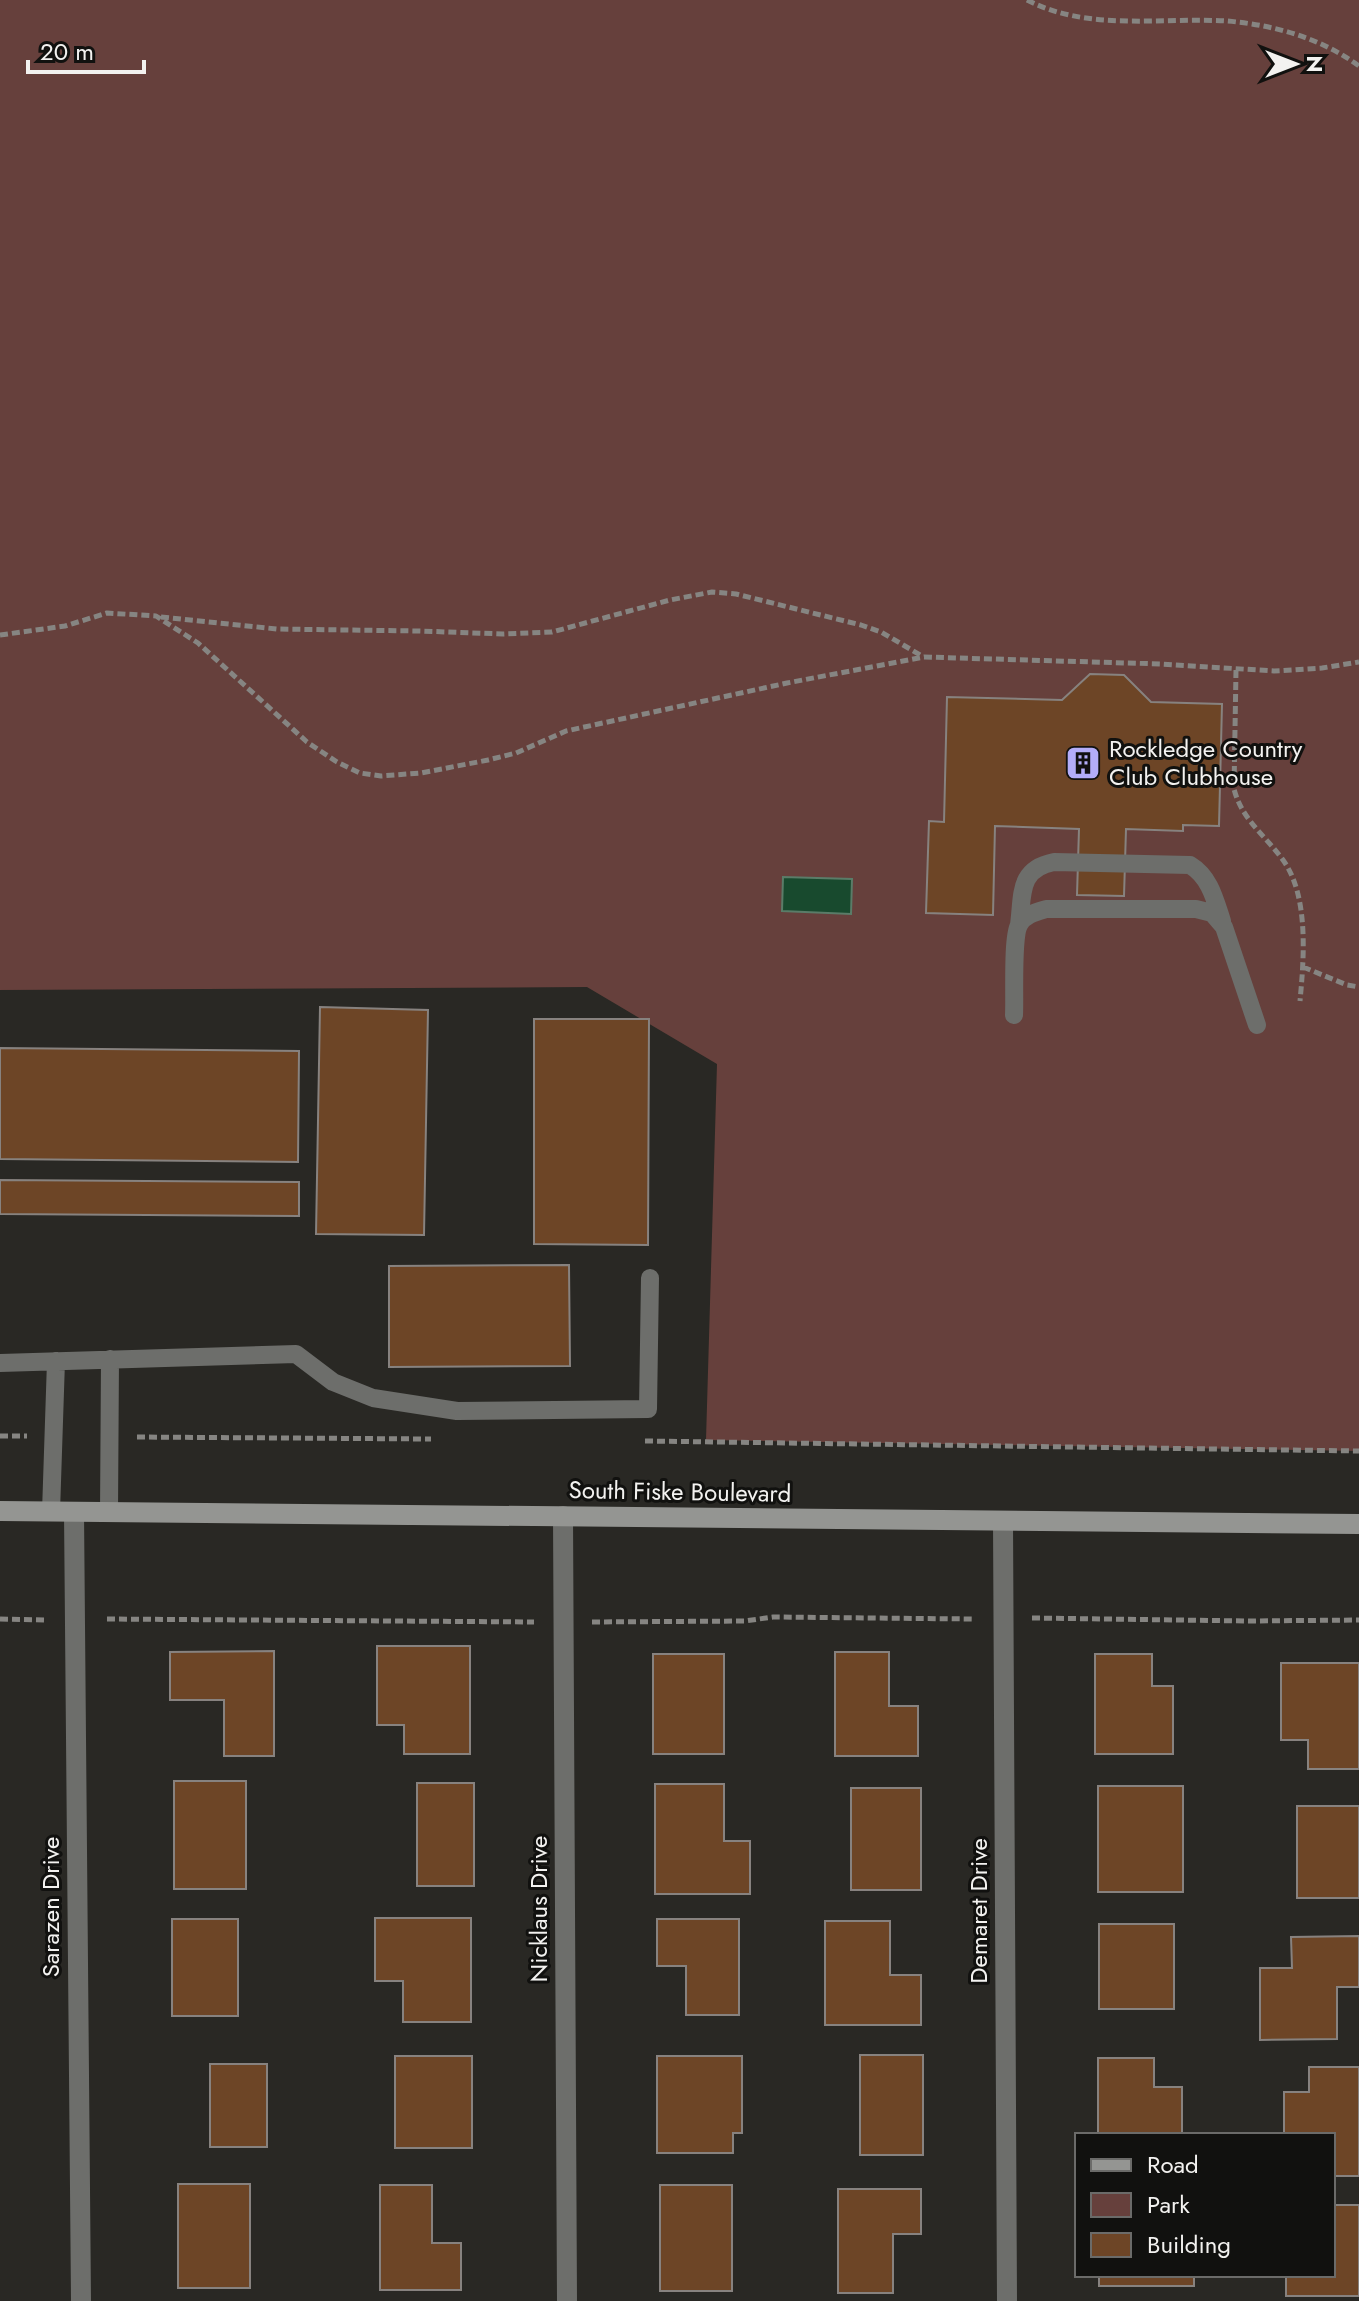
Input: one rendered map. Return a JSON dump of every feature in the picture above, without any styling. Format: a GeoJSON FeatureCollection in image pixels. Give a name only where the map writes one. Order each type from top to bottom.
{"type":"FeatureCollection","features":[{"type":"Feature","properties":{"kind":"main road","name":"South Fiske Boulevard"},"geometry":{"type":"LineString","coordinates":[[0,1511],[1359,1524]]}},
{"type":"Feature","properties":{"kind":"street","name":"Sarazen Drive"},"geometry":{"type":"LineString","coordinates":[[74,1512],[81,2301]]}},
{"type":"Feature","properties":{"kind":"street","name":"Nicklaus Drive"},"geometry":{"type":"LineString","coordinates":[[563,1516],[567,2301]]}},
{"type":"Feature","properties":{"kind":"street","name":"Demaret Drive"},"geometry":{"type":"LineString","coordinates":[[1003,1521],[1007,2301]]}},
{"type":"Feature","properties":{"kind":"lane"},"geometry":{"type":"LineString","coordinates":[[1014,1015],[1015,948],[1031,869],[1054,862],[1190,865],[1206,879],[1257,1025]]}},
{"type":"Feature","properties":{"kind":"lane"},"geometry":{"type":"LineString","coordinates":[[1019,925],[1032,913],[1046,909],[1196,909],[1212,913],[1224,927]]}},
{"type":"Feature","properties":{"kind":"lane"},"geometry":{"type":"LineString","coordinates":[[0,1363],[296,1354],[333,1382],[373,1398],[457,1411],[648,1409],[650,1278]]}},
{"type":"Feature","properties":{"kind":"lane"},"geometry":{"type":"LineString","coordinates":[[109,1512],[110,1359]]}},
{"type":"Feature","properties":{"kind":"lane"},"geometry":{"type":"LineString","coordinates":[[51,1512],[56,1361]]}},
{"type":"Feature","properties":{"kind":"path"},"geometry":{"type":"LineString","coordinates":[[1027,0],[1073,16],[1156,22],[1229,21],[1282,30],[1331,49],[1359,66]]}},
{"type":"Feature","properties":{"kind":"path"},"geometry":{"type":"LineString","coordinates":[[0,635],[65,626],[107,613],[277,629],[515,634],[552,632],[670,600],[712,592],[736,594],[861,625],[881,632],[924,657]]}},
{"type":"Feature","properties":{"kind":"path"},"geometry":{"type":"LineString","coordinates":[[156,616],[208,650],[307,742],[360,773],[381,776],[421,773],[488,760],[516,753],[566,731],[924,657],[1161,664],[1274,671],[1359,662]]}},
{"type":"Feature","properties":{"kind":"path"},"geometry":{"type":"LineString","coordinates":[[1236,670],[1234,789],[1247,820],[1284,861],[1300,897],[1303,967],[1300,1001]]}},
{"type":"Feature","properties":{"kind":"path"},"geometry":{"type":"LineString","coordinates":[[1303,967],[1359,987]]}},
{"type":"Feature","properties":{"kind":"path"},"geometry":{"type":"LineString","coordinates":[[0,1436],[54,1436]]}},
{"type":"Feature","properties":{"kind":"path"},"geometry":{"type":"LineString","coordinates":[[109,1437],[432,1439]]}},
{"type":"Feature","properties":{"kind":"path"},"geometry":{"type":"LineString","coordinates":[[637,1441],[1359,1451]]}},
{"type":"Feature","properties":{"kind":"path"},"geometry":{"type":"LineString","coordinates":[[583,1622],[745,1621],[773,1617],[980,1619]]}},
{"type":"Feature","properties":{"kind":"path"},"geometry":{"type":"LineString","coordinates":[[1031,1618],[1359,1620]]}},
{"type":"Feature","properties":{"kind":"path"},"geometry":{"type":"LineString","coordinates":[[0,1619],[58,1620]]}},
{"type":"Feature","properties":{"kind":"path"},"geometry":{"type":"LineString","coordinates":[[107,1619],[536,1622]]}},
{"type":"Feature","properties":{"kind":"green space"},"geometry":{"type":"Polygon","coordinates":[[[0,0],[1359,0],[1359,1451],[706,1440],[717,1064],[587,987],[0,990],[0,0]]]}},
{"type":"Feature","properties":{"kind":"shaded area"},"geometry":{"type":"Polygon","coordinates":[[[783,877],[852,879],[851,914],[782,911],[783,877]]]}},
{"type":"Feature","properties":{"kind":"building","name":"Rockledge Country Club Clubhouse"},"geometry":{"type":"Polygon","coordinates":[[[1090,674],[1124,675],[1151,702],[1222,704],[1219,826],[1183,825],[1183,831],[1126,829],[1124,896],[1077,895],[1079,829],[995,826],[993,915],[926,913],[929,821],[944,822],[947,697],[1062,700],[1090,674]]]}},
{"type":"Feature","properties":{"kind":"building"},"geometry":{"type":"Polygon","coordinates":[[[320,1007],[428,1010],[424,1235],[316,1234],[320,1007]]]}},
{"type":"Feature","properties":{"kind":"building"},"geometry":{"type":"Polygon","coordinates":[[[534,1019],[649,1019],[648,1245],[534,1244],[534,1019]]]}},
{"type":"Feature","properties":{"kind":"building"},"geometry":{"type":"Polygon","coordinates":[[[0,1048],[299,1051],[298,1162],[0,1159],[0,1048]]]}},
{"type":"Feature","properties":{"kind":"building"},"geometry":{"type":"Polygon","coordinates":[[[0,1180],[299,1182],[299,1216],[0,1214],[0,1180]]]}},
{"type":"Feature","properties":{"kind":"building"},"geometry":{"type":"Polygon","coordinates":[[[569,1265],[570,1366],[389,1367],[389,1266],[569,1265]]]}},
{"type":"Feature","properties":{"kind":"building"},"geometry":{"type":"Polygon","coordinates":[[[377,1646],[470,1646],[470,1754],[404,1754],[404,1725],[377,1725],[377,1646]]]}},
{"type":"Feature","properties":{"kind":"building"},"geometry":{"type":"Polygon","coordinates":[[[274,1651],[274,1756],[224,1756],[224,1700],[170,1700],[170,1652],[274,1651]]]}},
{"type":"Feature","properties":{"kind":"building"},"geometry":{"type":"Polygon","coordinates":[[[835,1652],[889,1652],[889,1706],[918,1706],[918,1756],[835,1756],[835,1652]]]}},
{"type":"Feature","properties":{"kind":"building"},"geometry":{"type":"Polygon","coordinates":[[[653,1654],[724,1654],[724,1754],[653,1754],[653,1654]]]}},
{"type":"Feature","properties":{"kind":"building"},"geometry":{"type":"Polygon","coordinates":[[[1095,1654],[1152,1654],[1152,1686],[1173,1686],[1173,1754],[1095,1754],[1095,1654]]]}},
{"type":"Feature","properties":{"kind":"building"},"geometry":{"type":"Polygon","coordinates":[[[1281,1663],[1359,1663],[1359,1769],[1308,1769],[1308,1740],[1281,1740],[1281,1663]]]}},
{"type":"Feature","properties":{"kind":"building"},"geometry":{"type":"Polygon","coordinates":[[[174,1781],[246,1781],[246,1889],[174,1889],[174,1781]]]}},
{"type":"Feature","properties":{"kind":"building"},"geometry":{"type":"Polygon","coordinates":[[[417,1783],[474,1783],[474,1886],[417,1886],[417,1783]]]}},
{"type":"Feature","properties":{"kind":"building"},"geometry":{"type":"Polygon","coordinates":[[[655,1784],[724,1784],[724,1841],[750,1841],[750,1894],[655,1894],[655,1784]]]}},
{"type":"Feature","properties":{"kind":"building"},"geometry":{"type":"Polygon","coordinates":[[[1098,1786],[1183,1786],[1183,1892],[1098,1892],[1098,1786]]]}},
{"type":"Feature","properties":{"kind":"building"},"geometry":{"type":"Polygon","coordinates":[[[851,1788],[921,1788],[921,1890],[851,1890],[851,1788]]]}},
{"type":"Feature","properties":{"kind":"building"},"geometry":{"type":"Polygon","coordinates":[[[1297,1806],[1359,1806],[1359,1898],[1297,1898],[1297,1806]]]}},
{"type":"Feature","properties":{"kind":"building"},"geometry":{"type":"Polygon","coordinates":[[[375,1918],[471,1918],[471,2022],[403,2022],[403,1981],[375,1981],[375,1918]]]}},
{"type":"Feature","properties":{"kind":"building"},"geometry":{"type":"Polygon","coordinates":[[[172,1919],[238,1919],[238,2016],[172,2016],[172,1919]]]}},
{"type":"Feature","properties":{"kind":"building"},"geometry":{"type":"Polygon","coordinates":[[[657,1919],[739,1919],[739,2015],[686,2015],[686,1966],[657,1966],[657,1919]]]}},
{"type":"Feature","properties":{"kind":"building"},"geometry":{"type":"Polygon","coordinates":[[[825,1921],[890,1921],[890,1975],[921,1975],[921,2025],[825,2025],[825,1921]]]}},
{"type":"Feature","properties":{"kind":"building"},"geometry":{"type":"Polygon","coordinates":[[[1099,1924],[1174,1924],[1174,2009],[1099,2009],[1099,1924]]]}},
{"type":"Feature","properties":{"kind":"building"},"geometry":{"type":"Polygon","coordinates":[[[1359,1936],[1359,1987],[1337,1987],[1337,2039],[1260,2040],[1260,1968],[1292,1968],[1291,1937],[1359,1936]]]}},
{"type":"Feature","properties":{"kind":"building"},"geometry":{"type":"Polygon","coordinates":[[[860,2055],[923,2055],[923,2155],[860,2155],[860,2055]]]}},
{"type":"Feature","properties":{"kind":"building"},"geometry":{"type":"Polygon","coordinates":[[[395,2056],[472,2056],[472,2148],[395,2148],[395,2056]]]}},
{"type":"Feature","properties":{"kind":"building"},"geometry":{"type":"Polygon","coordinates":[[[657,2056],[742,2056],[742,2133],[733,2133],[733,2153],[657,2153],[657,2056]]]}},
{"type":"Feature","properties":{"kind":"building"},"geometry":{"type":"Polygon","coordinates":[[[1098,2058],[1154,2058],[1154,2087],[1182,2087],[1182,2133],[1098,2133],[1098,2058]]]}},
{"type":"Feature","properties":{"kind":"building"},"geometry":{"type":"Polygon","coordinates":[[[210,2064],[267,2064],[267,2147],[210,2147],[210,2064]]]}},
{"type":"Feature","properties":{"kind":"building"},"geometry":{"type":"Polygon","coordinates":[[[1309,2067],[1359,2067],[1359,2176],[1335,2176],[1335,2133],[1284,2133],[1284,2092],[1309,2092],[1309,2067]]]}},
{"type":"Feature","properties":{"kind":"building"},"geometry":{"type":"Polygon","coordinates":[[[178,2184],[250,2184],[250,2288],[178,2288],[178,2184]]]}},
{"type":"Feature","properties":{"kind":"building"},"geometry":{"type":"Polygon","coordinates":[[[380,2185],[432,2185],[432,2243],[461,2243],[461,2290],[380,2290],[380,2185]]]}},
{"type":"Feature","properties":{"kind":"building"},"geometry":{"type":"Polygon","coordinates":[[[660,2185],[732,2185],[732,2291],[660,2291],[660,2185]]]}},
{"type":"Feature","properties":{"kind":"building"},"geometry":{"type":"Polygon","coordinates":[[[838,2189],[921,2189],[921,2234],[893,2234],[893,2293],[838,2293],[838,2189]]]}},
{"type":"Feature","properties":{"kind":"building"},"geometry":{"type":"Polygon","coordinates":[[[1335,2205],[1359,2205],[1359,2296],[1286,2296],[1286,2277],[1335,2277],[1335,2205]]]}},
{"type":"Feature","properties":{"kind":"building"},"geometry":{"type":"Polygon","coordinates":[[[1099,2277],[1194,2277],[1194,2286],[1099,2286],[1099,2277]]]}},
{"type":"Feature","properties":{"kind":"place","name":"Rockledge Country Club Clubhouse"},"geometry":{"type":"Point","coordinates":[1083,763]}}]}
